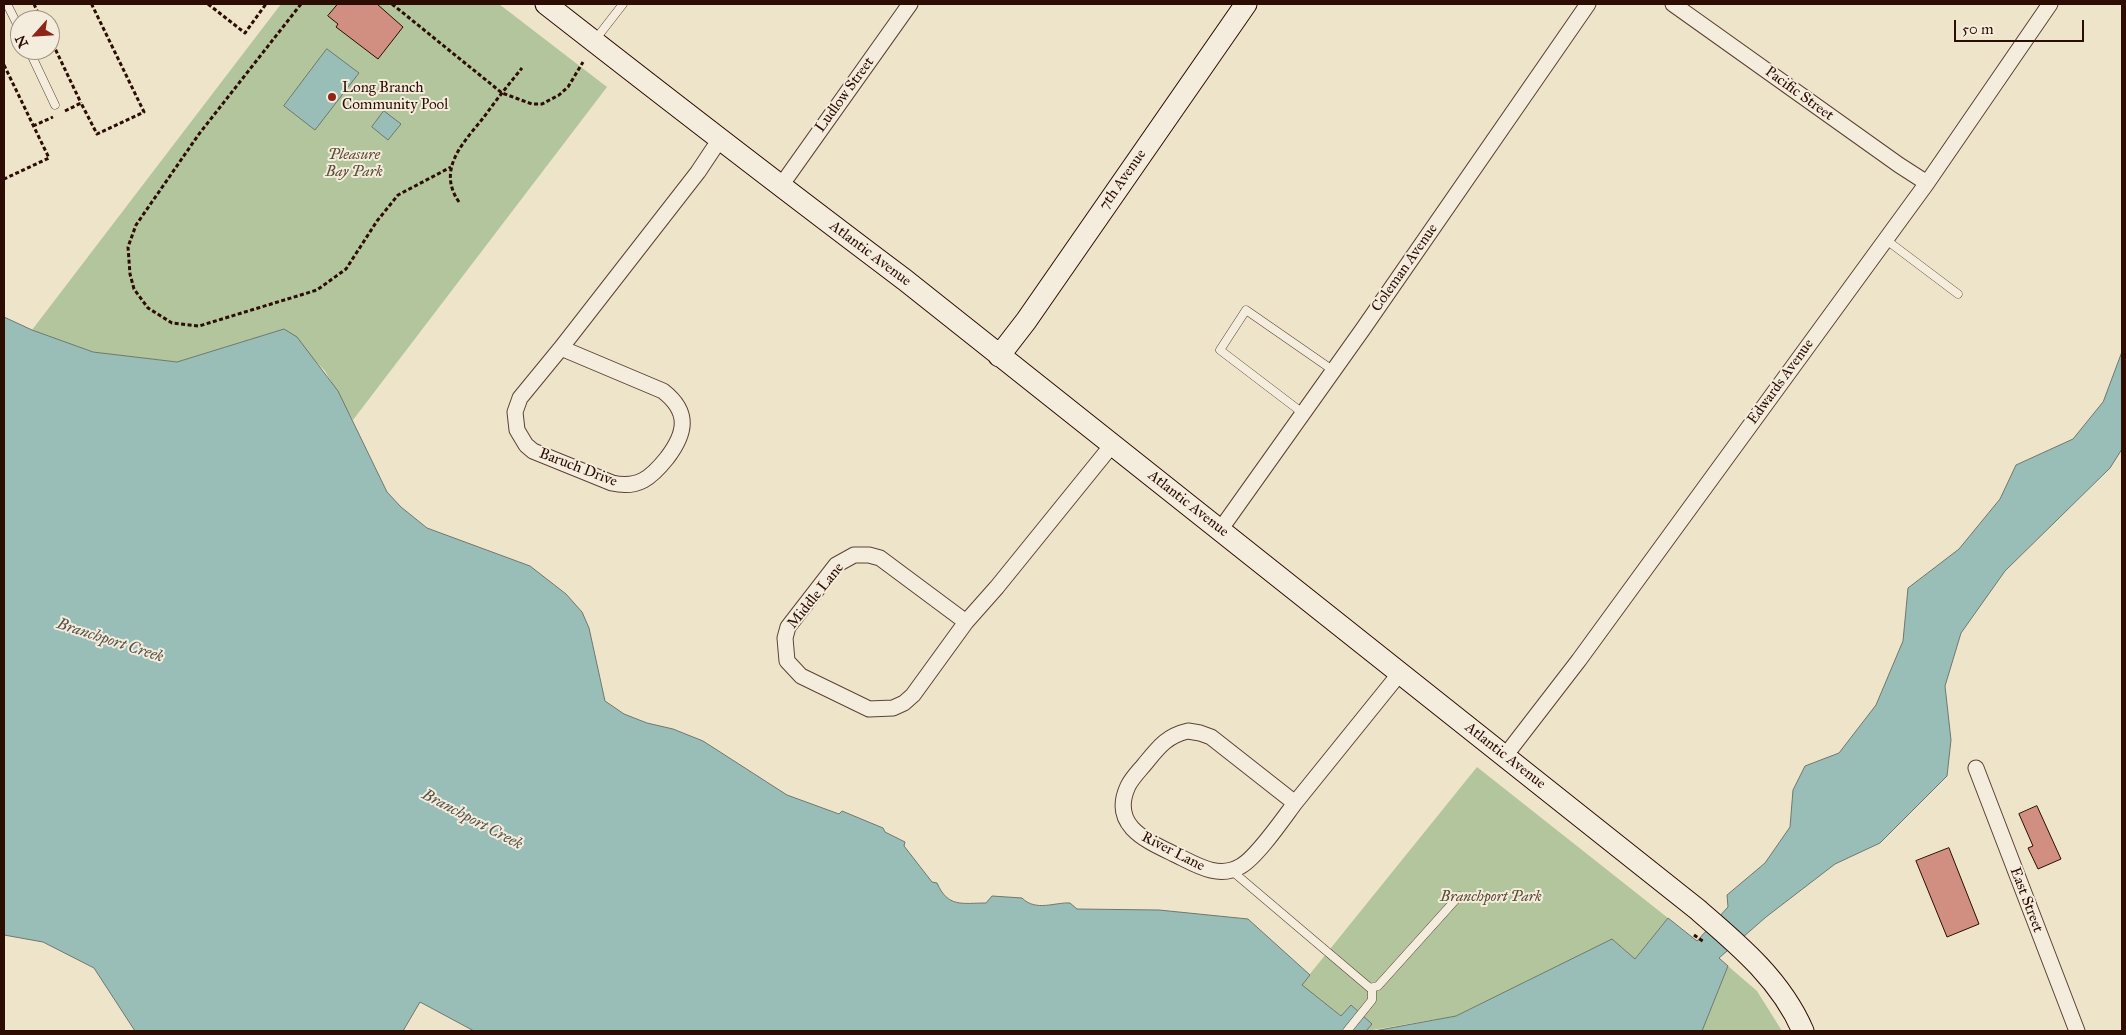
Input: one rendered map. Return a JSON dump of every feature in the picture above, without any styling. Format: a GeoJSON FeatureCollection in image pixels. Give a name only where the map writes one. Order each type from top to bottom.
{"type":"FeatureCollection","features":[{"type":"Feature","properties":{"kind":"street","name":"Atlantic Avenue"},"geometry":{"type":"LineString","coordinates":[[546,4],[780,187],[905,280],[1710,921],[1743,948],[1773,982],[1803,1031]]}},
{"type":"Feature","properties":{"kind":"street","name":"Ludlow Street"},"geometry":{"type":"LineString","coordinates":[[780,187],[910,4]]}},
{"type":"Feature","properties":{"kind":"street","name":"7th Avenue"},"geometry":{"type":"LineString","coordinates":[[999,356],[1026,321],[1246,4]]}},
{"type":"Feature","properties":{"kind":"street","name":"Coleman Avenue"},"geometry":{"type":"LineString","coordinates":[[1220,530],[1304,414],[1588,4]]}},
{"type":"Feature","properties":{"kind":"street","name":"Pacific Street"},"geometry":{"type":"LineString","coordinates":[[1673,4],[1899,165],[1928,183]]}},
{"type":"Feature","properties":{"kind":"street","name":"Edwards Avenue"},"geometry":{"type":"LineString","coordinates":[[1505,756],[1579,660],[1928,183],[2050,4]]}},
{"type":"Feature","properties":{"kind":"street","name":"Baruch Drive"},"geometry":{"type":"LineString","coordinates":[[561,348],[664,391],[676,403],[682,417],[683,429],[678,443],[654,474],[647,480],[623,486],[533,451],[521,438],[515,421],[520,398],[698,172],[720,139]]}},
{"type":"Feature","properties":{"kind":"street","name":"Middle Lane"},"geometry":{"type":"LineString","coordinates":[[966,622],[880,558],[869,555],[854,555],[836,565],[788,626],[784,650],[788,661],[801,676],[869,709],[881,710],[904,703],[913,695],[966,622],[998,587],[1112,444]]}},
{"type":"Feature","properties":{"kind":"street"},"geometry":{"type":"LineString","coordinates":[[1232,871],[1249,860],[1400,673]]}},
{"type":"Feature","properties":{"kind":"street","name":"River Lane"},"geometry":{"type":"LineString","coordinates":[[1232,871],[1217,872],[1208,870],[1141,838],[1130,828],[1125,817],[1123,802],[1128,785],[1165,739],[1188,731],[1211,737],[1295,803]]}},
{"type":"Feature","properties":{"kind":"street","name":"East Street"},"geometry":{"type":"LineString","coordinates":[[1976,768],[2077,1031]]}},
{"type":"Feature","properties":{"kind":"lane"},"geometry":{"type":"LineString","coordinates":[[594,41],[623,4]]}},
{"type":"Feature","properties":{"kind":"lane"},"geometry":{"type":"LineString","coordinates":[[34,60],[55,105]]}},
{"type":"Feature","properties":{"kind":"lane"},"geometry":{"type":"LineString","coordinates":[[1886,239],[1958,294]]}},
{"type":"Feature","properties":{"kind":"lane"},"geometry":{"type":"LineString","coordinates":[[1304,414],[1220,350],[1246,310],[1334,371]]}},
{"type":"Feature","properties":{"kind":"lane"},"geometry":{"type":"LineString","coordinates":[[1232,871],[1366,986],[1372,988],[1378,986],[1459,896]]}},
{"type":"Feature","properties":{"kind":"lane"},"geometry":{"type":"LineString","coordinates":[[1347,1031],[1372,1000],[1372,988]]}},
{"type":"Feature","properties":{"kind":"path"},"geometry":{"type":"LineString","coordinates":[[60,59],[97,134],[144,112],[93,4]]}},
{"type":"Feature","properties":{"kind":"path"},"geometry":{"type":"LineString","coordinates":[[208,4],[245,33],[266,4]]}},
{"type":"Feature","properties":{"kind":"path"},"geometry":{"type":"LineString","coordinates":[[301,4],[199,134],[136,225],[128,247],[127,259],[134,289],[148,308],[172,323],[199,326],[317,290],[346,269],[377,221],[398,195],[451,167]]}},
{"type":"Feature","properties":{"kind":"path"},"geometry":{"type":"LineString","coordinates":[[392,4],[502,93],[532,104],[550,101],[568,87],[583,62]]}},
{"type":"Feature","properties":{"kind":"path"},"geometry":{"type":"LineString","coordinates":[[4,64],[49,158],[4,180]]}},
{"type":"Feature","properties":{"kind":"path"},"geometry":{"type":"LineString","coordinates":[[459,202],[454,194],[451,167],[464,140],[522,68]]}},
{"type":"Feature","properties":{"kind":"path"},"geometry":{"type":"LineString","coordinates":[[33,126],[81,103]]}},
{"type":"Feature","properties":{"kind":"green space","name":"Pleasure Bay Park"},"geometry":{"type":"Polygon","coordinates":[[[281,4],[499,4],[607,87],[353,420],[325,371],[284,329],[177,362],[93,352],[32,330],[281,4]]]}},
{"type":"Feature","properties":{"kind":"green space","name":"Branchport Park"},"geometry":{"type":"Polygon","coordinates":[[[1477,767],[1668,918],[1635,959],[1612,939],[1456,1016],[1366,1031],[1371,1024],[1351,1005],[1341,1016],[1301,985],[1477,767]]]}},
{"type":"Feature","properties":{"kind":"green space"},"geometry":{"type":"Polygon","coordinates":[[[1728,966],[1757,991],[1782,1031],[1702,1031],[1728,966]]]}},
{"type":"Feature","properties":{"kind":"water"},"geometry":{"type":"Polygon","coordinates":[[[327,49],[359,73],[315,130],[284,106],[327,49]]]}},
{"type":"Feature","properties":{"kind":"water"},"geometry":{"type":"Polygon","coordinates":[[[384,111],[401,124],[388,140],[372,127],[384,111]]]}},
{"type":"Feature","properties":{"kind":"water","name":"Branchport Creek"},"geometry":{"type":"Polygon","coordinates":[[[4,317],[32,330],[93,352],[177,362],[284,329],[297,337],[338,391],[387,492],[401,507],[427,528],[530,566],[566,594],[582,612],[589,628],[605,701],[624,714],[647,723],[673,729],[703,741],[787,795],[839,814],[842,811],[883,828],[885,832],[905,842],[904,846],[932,882],[937,883],[946,897],[957,902],[986,903],[992,896],[1022,898],[1033,905],[1070,903],[1077,909],[1159,910],[1248,919],[1310,975],[1302,985],[1341,1016],[1351,1005],[1372,1024],[1366,1031],[474,1031],[420,1002],[403,1031],[135,1031],[94,968],[43,942],[4,935],[4,317]]]}},
{"type":"Feature","properties":{"kind":"water"},"geometry":{"type":"Polygon","coordinates":[[[2122,352],[2122,449],[2110,468],[2005,571],[1961,633],[1945,686],[1951,740],[1947,776],[1880,843],[1835,864],[1766,917],[1719,958],[1728,966],[1702,1031],[1374,1031],[1456,1016],[1612,939],[1635,959],[1668,918],[1697,941],[1728,907],[1727,895],[1765,863],[1790,827],[1793,790],[1805,766],[1839,753],[1876,705],[1903,641],[1908,588],[1959,549],[2000,499],[2016,465],[2073,439],[2103,402],[2122,352]]]}},
{"type":"Feature","properties":{"kind":"building"},"geometry":{"type":"Polygon","coordinates":[[[338,4],[377,4],[403,27],[378,59],[336,27],[338,24],[328,16],[338,4]]]}},
{"type":"Feature","properties":{"kind":"building"},"geometry":{"type":"Polygon","coordinates":[[[2037,806],[2061,859],[2038,869],[2028,848],[2033,846],[2019,814],[2037,806]]]}},
{"type":"Feature","properties":{"kind":"building"},"geometry":{"type":"Polygon","coordinates":[[[1949,848],[1979,924],[1947,937],[1916,861],[1949,848]]]}},
{"type":"Feature","properties":{"kind":"place","name":"Long Branch Community Pool"},"geometry":{"type":"Point","coordinates":[332,97]}}]}
